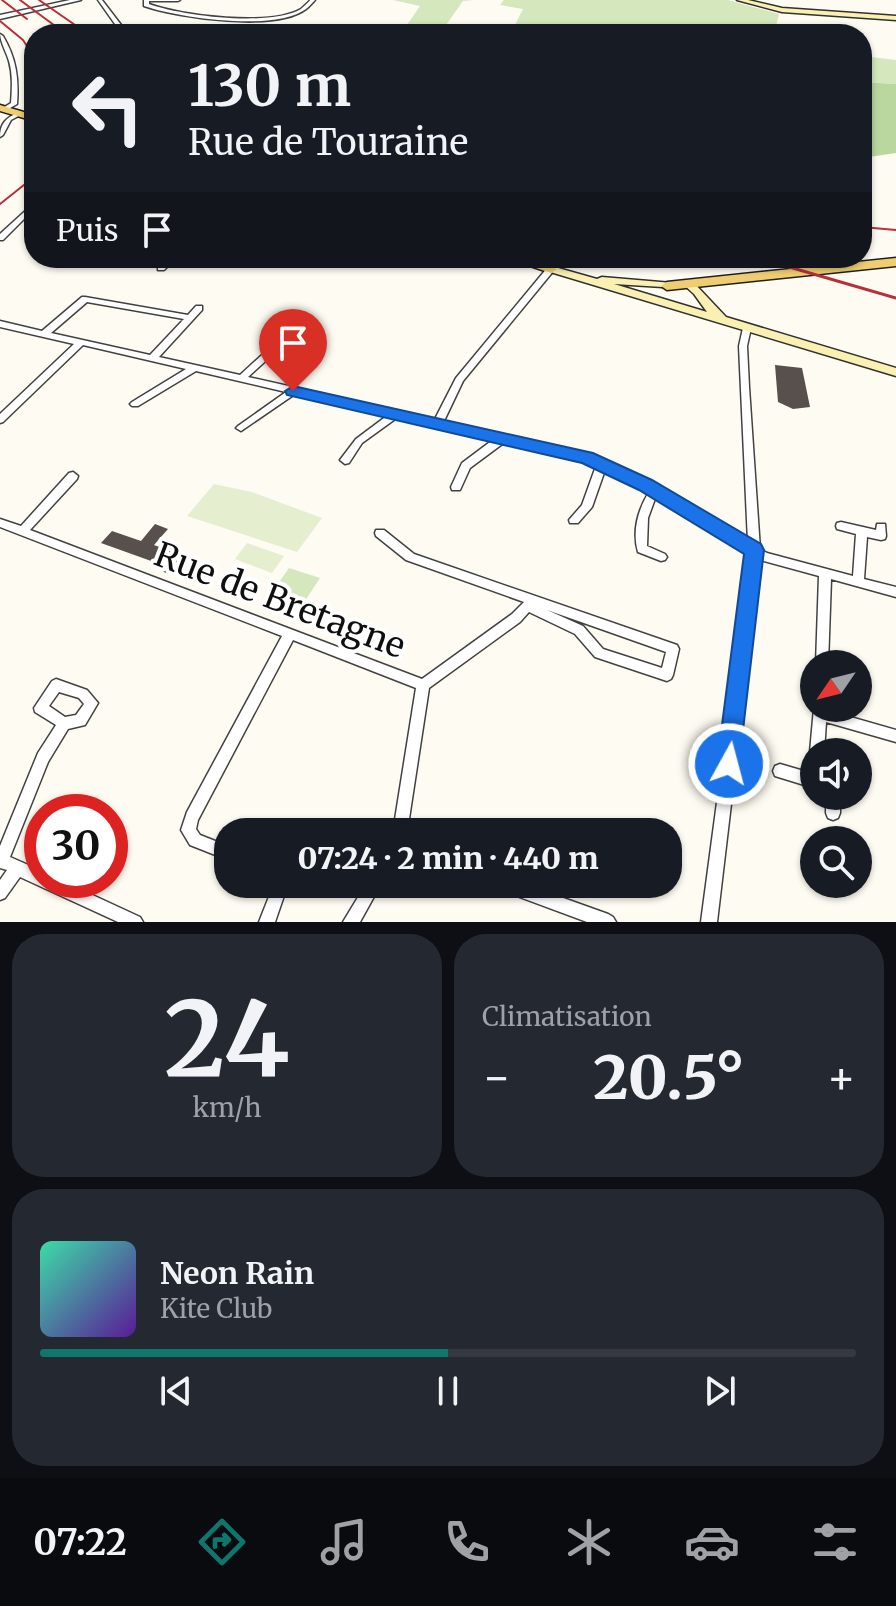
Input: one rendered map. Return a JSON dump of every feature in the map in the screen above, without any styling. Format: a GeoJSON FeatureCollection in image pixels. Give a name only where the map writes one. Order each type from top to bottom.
{"type":"FeatureCollection","features":[{"type":"Feature","properties":{"kind":"main road"},"geometry":{"type":"LineString","coordinates":[[740,0],[792,11],[896,18]]}},
{"type":"Feature","properties":{"kind":"main road"},"geometry":{"type":"LineString","coordinates":[[2,109],[24,115]]}},
{"type":"Feature","properties":{"kind":"main road"},"geometry":{"type":"LineString","coordinates":[[872,264],[896,262]]}},
{"type":"Feature","properties":{"kind":"main road"},"geometry":{"type":"LineString","coordinates":[[547,268],[617,282],[678,285],[699,290],[728,323]]}},
{"type":"Feature","properties":{"kind":"main road"},"geometry":{"type":"LineString","coordinates":[[577,280],[627,287],[678,285],[834,268]]}},
{"type":"Feature","properties":{"kind":"main road"},"geometry":{"type":"LineString","coordinates":[[551,269],[577,280],[896,372]]}},
{"type":"Feature","properties":{"kind":"main road"},"geometry":{"type":"LineString","coordinates":[[707,298],[710,286],[748,278]]}},
{"type":"Feature","properties":{"kind":"main road"},"geometry":{"type":"LineString","coordinates":[[675,308],[665,295],[678,285]]}},
{"type":"Feature","properties":{"kind":"main road"},"geometry":{"type":"LineString","coordinates":[[675,308],[707,298]]}},
{"type":"Feature","properties":{"kind":"street"},"geometry":{"type":"LineString","coordinates":[[0,17],[78,0]]}},
{"type":"Feature","properties":{"kind":"street"},"geometry":{"type":"LineString","coordinates":[[100,0],[118,24]]}},
{"type":"Feature","properties":{"kind":"street"},"geometry":{"type":"LineString","coordinates":[[146,0],[178,0]]}},
{"type":"Feature","properties":{"kind":"street"},"geometry":{"type":"LineString","coordinates":[[146,0],[150,7],[162,10],[216,17],[275,18],[305,12],[313,0]]}},
{"type":"Feature","properties":{"kind":"street"},"geometry":{"type":"LineString","coordinates":[[162,10],[170,2]]}},
{"type":"Feature","properties":{"kind":"street"},"geometry":{"type":"LineString","coordinates":[[0,36],[14,59],[16,85],[14,104],[2,109]]}},
{"type":"Feature","properties":{"kind":"street"},"geometry":{"type":"LineString","coordinates":[[0,135],[9,119],[19,114]]}},
{"type":"Feature","properties":{"kind":"street"},"geometry":{"type":"LineString","coordinates":[[0,238],[24,215]]}},
{"type":"Feature","properties":{"kind":"street"},"geometry":{"type":"LineString","coordinates":[[438,423],[459,380],[551,269]]}},
{"type":"Feature","properties":{"kind":"street"},"geometry":{"type":"LineString","coordinates":[[44,334],[85,299],[190,318]]}},
{"type":"Feature","properties":{"kind":"street"},"geometry":{"type":"LineString","coordinates":[[152,359],[199,308]]}},
{"type":"Feature","properties":{"kind":"street"},"geometry":{"type":"LineString","coordinates":[[0,324],[602,463],[655,490],[764,557],[896,592]]}},
{"type":"Feature","properties":{"kind":"street"},"geometry":{"type":"LineString","coordinates":[[709,922],[754,550],[743,381],[743,346],[747,328]]}},
{"type":"Feature","properties":{"kind":"street"},"geometry":{"type":"LineString","coordinates":[[241,379],[290,334]]}},
{"type":"Feature","properties":{"kind":"street"},"geometry":{"type":"LineString","coordinates":[[0,420],[80,343]]}},
{"type":"Feature","properties":{"kind":"street"},"geometry":{"type":"LineString","coordinates":[[135,404],[193,369]]}},
{"type":"Feature","properties":{"kind":"street"},"geometry":{"type":"LineString","coordinates":[[241,428],[293,391]]}},
{"type":"Feature","properties":{"kind":"street"},"geometry":{"type":"LineString","coordinates":[[345,460],[359,441],[396,414]]}},
{"type":"Feature","properties":{"kind":"street"},"geometry":{"type":"LineString","coordinates":[[456,487],[466,466],[503,438]]}},
{"type":"Feature","properties":{"kind":"street"},"geometry":{"type":"LineString","coordinates":[[574,520],[587,507],[602,463]]}},
{"type":"Feature","properties":{"kind":"street"},"geometry":{"type":"LineString","coordinates":[[22,532],[73,476]]}},
{"type":"Feature","properties":{"kind":"street"},"geometry":{"type":"LineString","coordinates":[[655,490],[647,502],[640,532],[642,549],[661,557]]}},
{"type":"Feature","properties":{"kind":"street","name":"Rue de Bretagne"},"geometry":{"type":"LineString","coordinates":[[0,523],[423,685],[420,721],[403,818]]}},
{"type":"Feature","properties":{"kind":"street"},"geometry":{"type":"LineString","coordinates":[[841,526],[881,536],[881,527]]}},
{"type":"Feature","properties":{"kind":"street"},"geometry":{"type":"LineString","coordinates":[[858,582],[862,531]]}},
{"type":"Feature","properties":{"kind":"street"},"geometry":{"type":"LineString","coordinates":[[380,533],[410,557],[579,623],[673,649],[667,675],[599,653],[579,623]]}},
{"type":"Feature","properties":{"kind":"street"},"geometry":{"type":"LineString","coordinates":[[822,650],[825,574]]}},
{"type":"Feature","properties":{"kind":"street"},"geometry":{"type":"LineString","coordinates":[[423,685],[531,604]]}},
{"type":"Feature","properties":{"kind":"street"},"geometry":{"type":"LineString","coordinates":[[214,847],[195,840],[188,830],[192,817],[290,634]]}},
{"type":"Feature","properties":{"kind":"street"},"geometry":{"type":"LineString","coordinates":[[853,722],[896,736]]}},
{"type":"Feature","properties":{"kind":"street"},"geometry":{"type":"LineString","coordinates":[[24,871],[1,860],[43,758],[64,723]]}},
{"type":"Feature","properties":{"kind":"street"},"geometry":{"type":"LineString","coordinates":[[780,771],[800,777]]}},
{"type":"Feature","properties":{"kind":"street"},"geometry":{"type":"LineString","coordinates":[[0,893],[17,868]]}},
{"type":"Feature","properties":{"kind":"street"},"geometry":{"type":"LineString","coordinates":[[82,898],[135,922]]}},
{"type":"Feature","properties":{"kind":"street"},"geometry":{"type":"LineString","coordinates":[[267,922],[276,898]]}},
{"type":"Feature","properties":{"kind":"street"},"geometry":{"type":"LineString","coordinates":[[351,922],[366,898]]}},
{"type":"Feature","properties":{"kind":"street"},"geometry":{"type":"LineString","coordinates":[[542,898],[608,922]]}},
{"type":"Feature","properties":{"kind":"green space"},"geometry":{"type":"Polygon","coordinates":[[[393,0],[474,0],[463,1],[447,24],[408,24],[420,6],[393,0]]]}},
{"type":"Feature","properties":{"kind":"green space"},"geometry":{"type":"Polygon","coordinates":[[[504,0],[728,0],[779,14],[776,24],[516,24],[523,9],[500,5],[504,0]]]}},
{"type":"Feature","properties":{"kind":"green space"},"geometry":{"type":"Polygon","coordinates":[[[872,57],[896,60],[896,84],[872,83],[872,57]]]}},
{"type":"Feature","properties":{"kind":"green space"},"geometry":{"type":"Polygon","coordinates":[[[872,83],[896,84],[896,153],[872,157],[872,83]]]}},
{"type":"Feature","properties":{"kind":"green space"},"geometry":{"type":"Polygon","coordinates":[[[214,484],[252,492],[322,518],[297,552],[187,516],[214,484]]]}},
{"type":"Feature","properties":{"kind":"green space"},"geometry":{"type":"Polygon","coordinates":[[[247,543],[284,556],[272,573],[235,559],[247,543]]]}},
{"type":"Feature","properties":{"kind":"green space"},"geometry":{"type":"Polygon","coordinates":[[[289,568],[320,578],[301,607],[270,595],[289,568]]]}},
{"type":"Feature","properties":{"kind":"building"},"geometry":{"type":"Polygon","coordinates":[[[775,365],[802,368],[810,407],[793,409],[778,402],[775,365]]]}},
{"type":"Feature","properties":{"kind":"building"},"geometry":{"type":"Polygon","coordinates":[[[155,524],[168,529],[154,545],[189,558],[175,576],[161,571],[165,566],[101,543],[112,531],[141,541],[155,524]]]}},
{"type":"Feature","properties":{"kind":"railway"},"geometry":{"type":"LineString","coordinates":[[2,0],[27,19]]}},
{"type":"Feature","properties":{"kind":"railway"},"geometry":{"type":"LineString","coordinates":[[20,0],[52,24]]}},
{"type":"Feature","properties":{"kind":"railway"},"geometry":{"type":"LineString","coordinates":[[39,0],[74,24]]}},
{"type":"Feature","properties":{"kind":"railway"},"geometry":{"type":"LineString","coordinates":[[0,21],[24,42]]}},
{"type":"Feature","properties":{"kind":"railway"},"geometry":{"type":"LineString","coordinates":[[0,204],[24,185]]}},
{"type":"Feature","properties":{"kind":"railway"},"geometry":{"type":"LineString","coordinates":[[872,228],[896,230]]}},
{"type":"Feature","properties":{"kind":"railway"},"geometry":{"type":"LineString","coordinates":[[792,268],[896,298]]}},
{"type":"Feature","properties":{"kind":"route"},"geometry":{"type":"LineString","coordinates":[[293,391],[587,457],[617,469],[745,542],[754,550],[755,563],[729,764]]}}]}
